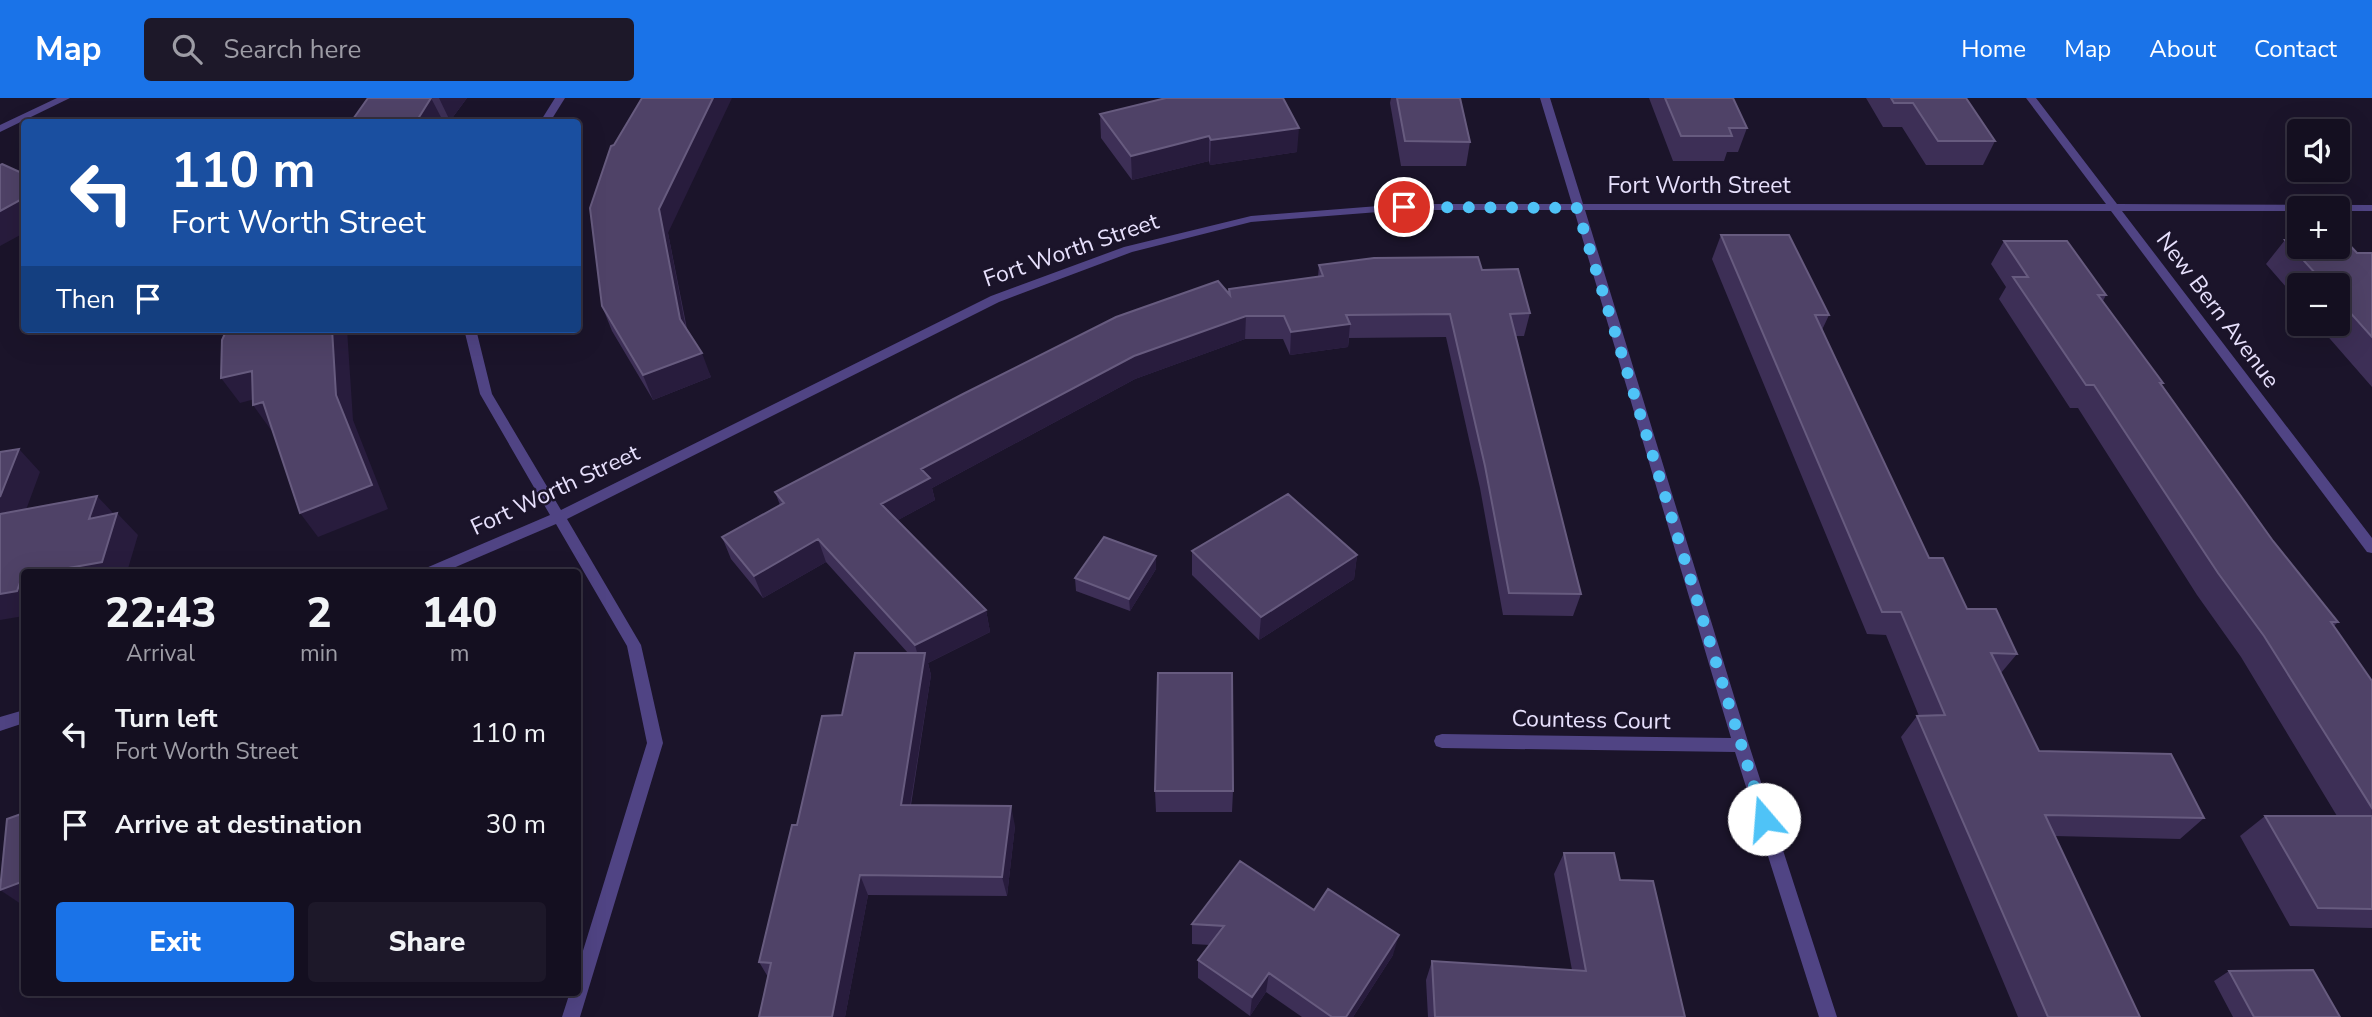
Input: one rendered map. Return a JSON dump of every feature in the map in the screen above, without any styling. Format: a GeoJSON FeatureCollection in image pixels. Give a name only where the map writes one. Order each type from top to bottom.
{"type":"FeatureCollection","features":[{"type":"Feature","properties":{"kind":"street"},"geometry":{"type":"LineString","coordinates":[[0,129],[65,98]]}},
{"type":"Feature","properties":{"kind":"street"},"geometry":{"type":"LineString","coordinates":[[547,119],[560,98]]}},
{"type":"Feature","properties":{"kind":"street"},"geometry":{"type":"LineString","coordinates":[[1545,98],[1741,745],[1828,1017]]}},
{"type":"Feature","properties":{"kind":"street","name":"New Bern Avenue"},"geometry":{"type":"LineString","coordinates":[[2031,98],[2372,548]]}},
{"type":"Feature","properties":{"kind":"street","name":"Fort Worth Street"},"geometry":{"type":"LineString","coordinates":[[438,569],[559,517],[995,299],[1128,249],[1251,219],[1404,207],[2372,208]]}},
{"type":"Feature","properties":{"kind":"street"},"geometry":{"type":"LineString","coordinates":[[471,333],[486,394],[634,645],[655,743],[581,984]]}},
{"type":"Feature","properties":{"kind":"street"},"geometry":{"type":"LineString","coordinates":[[0,724],[21,718]]}},
{"type":"Feature","properties":{"kind":"street","name":"Countess Court"},"geometry":{"type":"LineString","coordinates":[[1441,741],[1741,745]]}},
{"type":"Feature","properties":{"kind":"street"},"geometry":{"type":"LineString","coordinates":[[571,1017],[577,996]]}},
{"type":"Feature","properties":{"kind":"building"},"geometry":{"type":"Polygon","coordinates":[[[368,98],[431,98],[418,119],[353,119],[368,98]]]}},
{"type":"Feature","properties":{"kind":"building"},"geometry":{"type":"Polygon","coordinates":[[[642,98],[713,98],[659,209],[680,319],[702,353],[643,375],[602,306],[590,208],[611,146],[642,98]]]}},
{"type":"Feature","properties":{"kind":"building"},"geometry":{"type":"Polygon","coordinates":[[[1166,98],[1283,98],[1299,128],[1211,140],[1209,136],[1131,156],[1100,114],[1166,98]]]}},
{"type":"Feature","properties":{"kind":"building"},"geometry":{"type":"Polygon","coordinates":[[[1397,98],[1460,98],[1470,142],[1405,141],[1397,98]]]}},
{"type":"Feature","properties":{"kind":"building"},"geometry":{"type":"Polygon","coordinates":[[[1665,98],[1733,98],[1747,128],[1729,128],[1732,136],[1681,136],[1665,98]]]}},
{"type":"Feature","properties":{"kind":"building"},"geometry":{"type":"Polygon","coordinates":[[[1891,98],[1966,98],[1995,141],[1938,141],[1913,103],[1894,103],[1891,98]]]}},
{"type":"Feature","properties":{"kind":"building"},"geometry":{"type":"Polygon","coordinates":[[[0,165],[21,173],[21,200],[0,211],[0,165]]]}},
{"type":"Feature","properties":{"kind":"building"},"geometry":{"type":"Polygon","coordinates":[[[1721,235],[1789,235],[1829,315],[1815,315],[1929,558],[1943,558],[1967,609],[1996,609],[2017,654],[1991,653],[2039,751],[2171,754],[2204,818],[2045,815],[2140,1017],[2048,1017],[1917,716],[1945,715],[1901,612],[1882,612],[1721,235]]]}},
{"type":"Feature","properties":{"kind":"building"},"geometry":{"type":"Polygon","coordinates":[[[2004,241],[2067,241],[2106,295],[2098,295],[2163,383],[2160,383],[2273,541],[2338,622],[2331,622],[2372,681],[2372,808],[2264,636],[2218,573],[2094,385],[2086,385],[2013,277],[2028,277],[2004,241]]]}},
{"type":"Feature","properties":{"kind":"building"},"geometry":{"type":"Polygon","coordinates":[[[2350,245],[2357,253],[2372,253],[2372,337],[2350,312],[2350,273],[2315,273],[2302,259],[2350,259],[2350,245]]]}},
{"type":"Feature","properties":{"kind":"building"},"geometry":{"type":"Polygon","coordinates":[[[1478,257],[1482,270],[1518,269],[1530,313],[1510,314],[1581,594],[1509,593],[1485,466],[1450,314],[1346,315],[1350,324],[1291,332],[1284,316],[1246,316],[1134,356],[921,469],[930,478],[881,504],[986,610],[915,645],[818,539],[754,576],[722,537],[784,503],[775,492],[1116,317],[1218,281],[1230,295],[1229,289],[1323,276],[1319,265],[1374,258],[1478,257]]]}},
{"type":"Feature","properties":{"kind":"building"},"geometry":{"type":"Polygon","coordinates":[[[225,333],[332,333],[336,395],[372,485],[300,513],[263,402],[253,405],[252,371],[221,378],[222,340],[225,333]]]}},
{"type":"Feature","properties":{"kind":"building"},"geometry":{"type":"Polygon","coordinates":[[[19,449],[0,497],[0,452],[19,449]]]}},
{"type":"Feature","properties":{"kind":"building"},"geometry":{"type":"Polygon","coordinates":[[[1288,494],[1357,555],[1261,617],[1192,551],[1288,494]]]}},
{"type":"Feature","properties":{"kind":"building"},"geometry":{"type":"Polygon","coordinates":[[[97,496],[89,519],[117,513],[102,562],[63,569],[21,569],[17,591],[0,594],[0,514],[97,496]]]}},
{"type":"Feature","properties":{"kind":"building"},"geometry":{"type":"Polygon","coordinates":[[[1104,537],[1156,556],[1129,599],[1075,578],[1104,537]]]}},
{"type":"Feature","properties":{"kind":"building"},"geometry":{"type":"Polygon","coordinates":[[[855,653],[925,653],[901,805],[1011,806],[1002,877],[860,875],[832,1017],[759,1017],[771,963],[759,962],[792,825],[797,825],[822,716],[842,715],[855,653]]]}},
{"type":"Feature","properties":{"kind":"building"},"geometry":{"type":"Polygon","coordinates":[[[1158,673],[1232,673],[1233,791],[1155,791],[1158,673]]]}},
{"type":"Feature","properties":{"kind":"building"},"geometry":{"type":"Polygon","coordinates":[[[21,814],[21,882],[0,890],[7,819],[21,814]]]}},
{"type":"Feature","properties":{"kind":"building"},"geometry":{"type":"Polygon","coordinates":[[[2265,816],[2372,816],[2372,909],[2318,908],[2265,816]]]}},
{"type":"Feature","properties":{"kind":"building"},"geometry":{"type":"Polygon","coordinates":[[[1564,853],[1614,853],[1620,880],[1653,881],[1685,1017],[1435,1017],[1432,961],[1586,971],[1564,853]]]}},
{"type":"Feature","properties":{"kind":"building"},"geometry":{"type":"Polygon","coordinates":[[[1240,861],[1314,910],[1328,889],[1399,935],[1346,1017],[1332,1017],[1269,973],[1252,997],[1198,960],[1224,926],[1192,924],[1240,861]]]}},
{"type":"Feature","properties":{"kind":"building"},"geometry":{"type":"Polygon","coordinates":[[[2313,970],[2340,1017],[2254,1017],[2229,971],[2313,970]]]}},
{"type":"Feature","properties":{"kind":"route"},"geometry":{"type":"LineString","coordinates":[[1404,207],[1577,208],[1764,819]]}}]}
